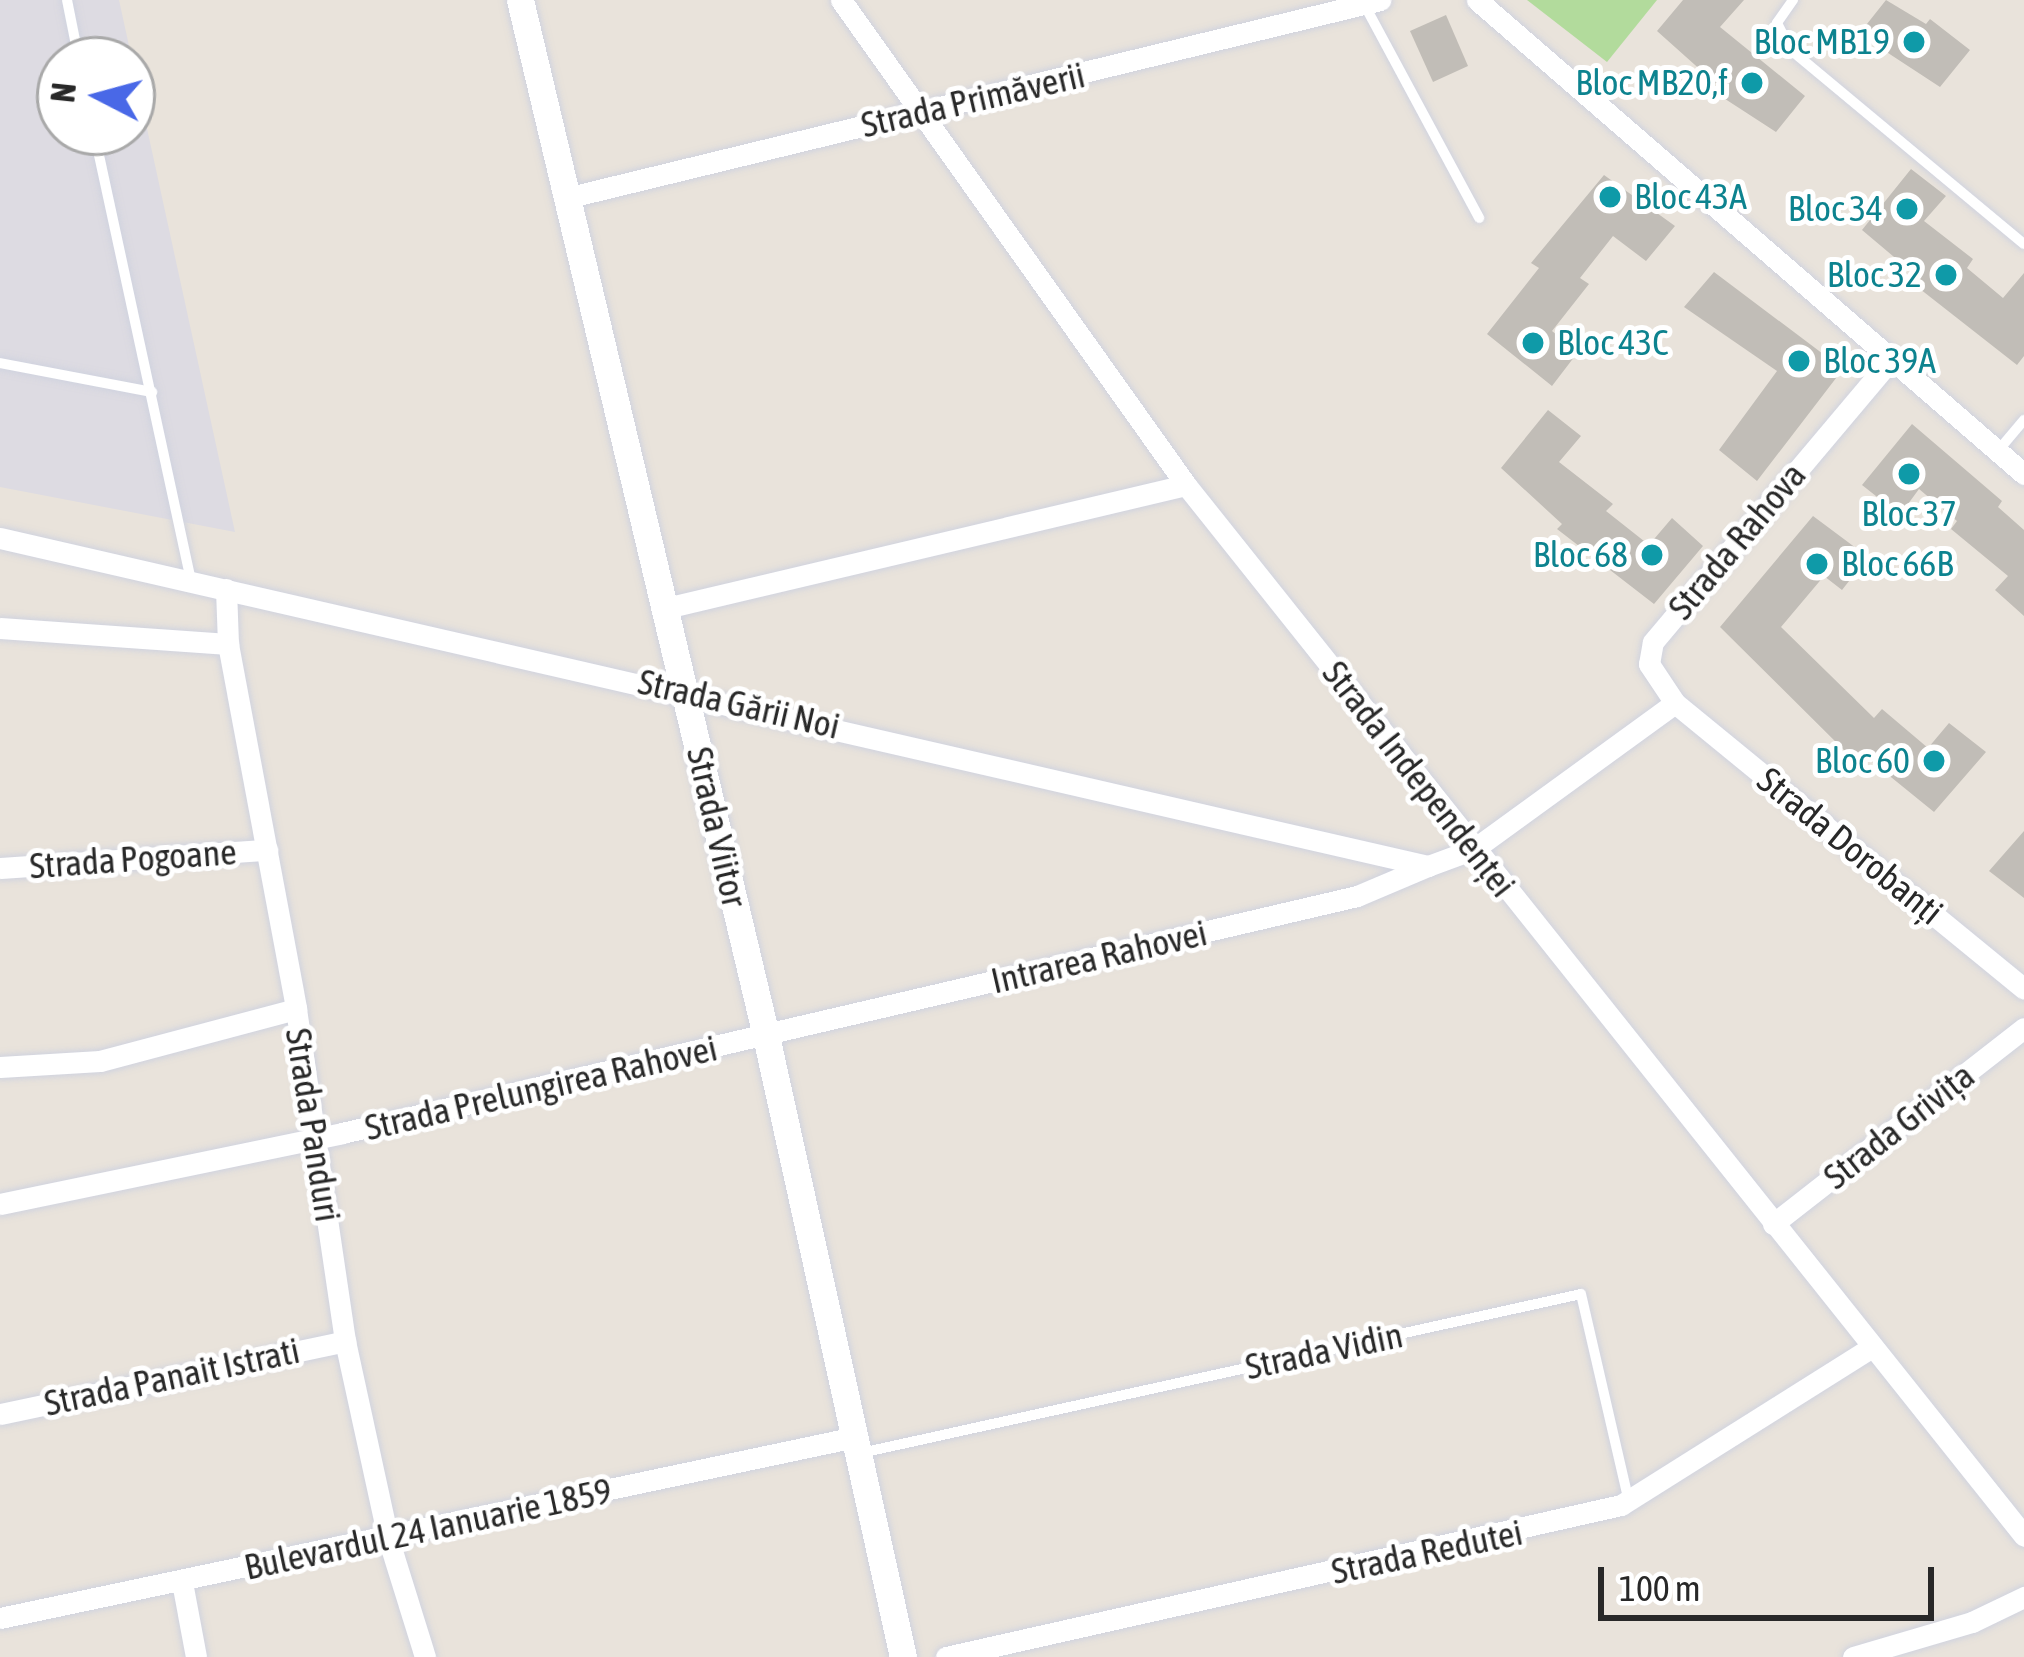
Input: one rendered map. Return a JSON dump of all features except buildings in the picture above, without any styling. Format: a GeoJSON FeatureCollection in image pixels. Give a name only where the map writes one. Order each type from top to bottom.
{"type":"FeatureCollection","features":[{"type":"Feature","properties":{"kind":"street","name":"Strada Viitor"},"geometry":{"type":"LineString","coordinates":[[520,0],[766,1036],[903,1657]]}},
{"type":"Feature","properties":{"kind":"street","name":"Strada Independenței"},"geometry":{"type":"LineString","coordinates":[[841,0],[1186,485],[1869,1349],[2024,1536]]}},
{"type":"Feature","properties":{"kind":"street"},"geometry":{"type":"LineString","coordinates":[[1477,0],[1888,363],[2024,474]]}},
{"type":"Feature","properties":{"kind":"street","name":"Strada Primăverii"},"geometry":{"type":"LineString","coordinates":[[566,198],[1369,2]]}},
{"type":"Feature","properties":{"kind":"street","name":"Strada Rahova"},"geometry":{"type":"LineString","coordinates":[[1675,703],[1649,664],[1653,642],[1888,363]]}},
{"type":"Feature","properties":{"kind":"street"},"geometry":{"type":"LineString","coordinates":[[666,608],[1186,485]]}},
{"type":"Feature","properties":{"kind":"street","name":"Strada Gării Noi"},"geometry":{"type":"LineString","coordinates":[[0,538],[686,691],[1429,866]]}},
{"type":"Feature","properties":{"kind":"street","name":"Strada Panduri"},"geometry":{"type":"LineString","coordinates":[[226,589],[228,644],[296,1010],[345,1341],[388,1538],[424,1657]]}},
{"type":"Feature","properties":{"kind":"street"},"geometry":{"type":"LineString","coordinates":[[0,628],[228,644]]}},
{"type":"Feature","properties":{"kind":"street"},"geometry":{"type":"LineString","coordinates":[[1429,866],[1474,849],[1675,703]]}},
{"type":"Feature","properties":{"kind":"street","name":"Strada Dorobanți"},"geometry":{"type":"LineString","coordinates":[[1675,703],[2024,989]]}},
{"type":"Feature","properties":{"kind":"street","name":"Strada Pogoane"},"geometry":{"type":"LineString","coordinates":[[0,868],[267,850]]}},
{"type":"Feature","properties":{"kind":"street","name":"Intrarea Rahovei"},"geometry":{"type":"LineString","coordinates":[[766,1036],[1357,896],[1429,866]]}},
{"type":"Feature","properties":{"kind":"street"},"geometry":{"type":"LineString","coordinates":[[0,1067],[100,1060],[296,1010]]}},
{"type":"Feature","properties":{"kind":"street","name":"Strada Grivița"},"geometry":{"type":"LineString","coordinates":[[1773,1224],[2024,1028]]}},
{"type":"Feature","properties":{"kind":"street","name":"Strada Prelungirea Rahovei"},"geometry":{"type":"LineString","coordinates":[[0,1204],[766,1036]]}},
{"type":"Feature","properties":{"kind":"street","name":"Strada Panait Istrati"},"geometry":{"type":"LineString","coordinates":[[0,1414],[345,1341]]}},
{"type":"Feature","properties":{"kind":"street","name":"Strada Redutei"},"geometry":{"type":"LineString","coordinates":[[946,1657],[1628,1502],[1869,1349]]}},
{"type":"Feature","properties":{"kind":"street","name":"Bulevardul 24 Ianuarie 1859"},"geometry":{"type":"LineString","coordinates":[[0,1618],[857,1445]]}},
{"type":"Feature","properties":{"kind":"street"},"geometry":{"type":"LineString","coordinates":[[182,1582],[196,1657]]}},
{"type":"Feature","properties":{"kind":"street"},"geometry":{"type":"LineString","coordinates":[[1853,1657],[1972,1622],[2024,1597]]}},
{"type":"Feature","properties":{"kind":"lane"},"geometry":{"type":"LineString","coordinates":[[68,0],[75,36]]}},
{"type":"Feature","properties":{"kind":"lane"},"geometry":{"type":"LineString","coordinates":[[1792,0],[1778,23],[1791,50],[2024,244]]}},
{"type":"Feature","properties":{"kind":"lane"},"geometry":{"type":"LineString","coordinates":[[1369,2],[1479,218]]}},
{"type":"Feature","properties":{"kind":"lane"},"geometry":{"type":"LineString","coordinates":[[99,156],[191,580]]}},
{"type":"Feature","properties":{"kind":"lane"},"geometry":{"type":"LineString","coordinates":[[0,363],[152,392]]}},
{"type":"Feature","properties":{"kind":"lane"},"geometry":{"type":"LineString","coordinates":[[1997,452],[2024,420]]}},
{"type":"Feature","properties":{"kind":"lane","name":"Strada Vidin"},"geometry":{"type":"LineString","coordinates":[[857,1445],[1581,1294],[1628,1502]]}},
{"type":"Feature","properties":{"kind":"shaded area"},"geometry":{"type":"Polygon","coordinates":[[[0,0],[119,0],[127,36],[36,36],[36,156],[153,156],[235,532],[0,487],[0,0]]]}},
{"type":"Feature","properties":{"kind":"green space"},"geometry":{"type":"Polygon","coordinates":[[[1527,0],[1657,0],[1607,62],[1527,0]]]}},
{"type":"Feature","properties":{"kind":"place","name":"Bloc MB19"},"geometry":{"type":"Point","coordinates":[1914,42]}},
{"type":"Feature","properties":{"kind":"place","name":"Bloc MB20,f"},"geometry":{"type":"Point","coordinates":[1752,83]}},
{"type":"Feature","properties":{"kind":"place","name":"Bloc 43A"},"geometry":{"type":"Point","coordinates":[1610,197]}},
{"type":"Feature","properties":{"kind":"place","name":"Bloc 34"},"geometry":{"type":"Point","coordinates":[1907,209]}},
{"type":"Feature","properties":{"kind":"place","name":"Bloc 32"},"geometry":{"type":"Point","coordinates":[1946,275]}},
{"type":"Feature","properties":{"kind":"place","name":"Bloc 43C"},"geometry":{"type":"Point","coordinates":[1533,343]}},
{"type":"Feature","properties":{"kind":"place","name":"Bloc 39A"},"geometry":{"type":"Point","coordinates":[1799,361]}},
{"type":"Feature","properties":{"kind":"place","name":"Bloc 37"},"geometry":{"type":"Point","coordinates":[1909,474]}},
{"type":"Feature","properties":{"kind":"place","name":"Bloc 68"},"geometry":{"type":"Point","coordinates":[1652,555]}},
{"type":"Feature","properties":{"kind":"place","name":"Bloc 66B"},"geometry":{"type":"Point","coordinates":[1817,564]}},
{"type":"Feature","properties":{"kind":"place","name":"Bloc 60"},"geometry":{"type":"Point","coordinates":[1934,761]}}]}
